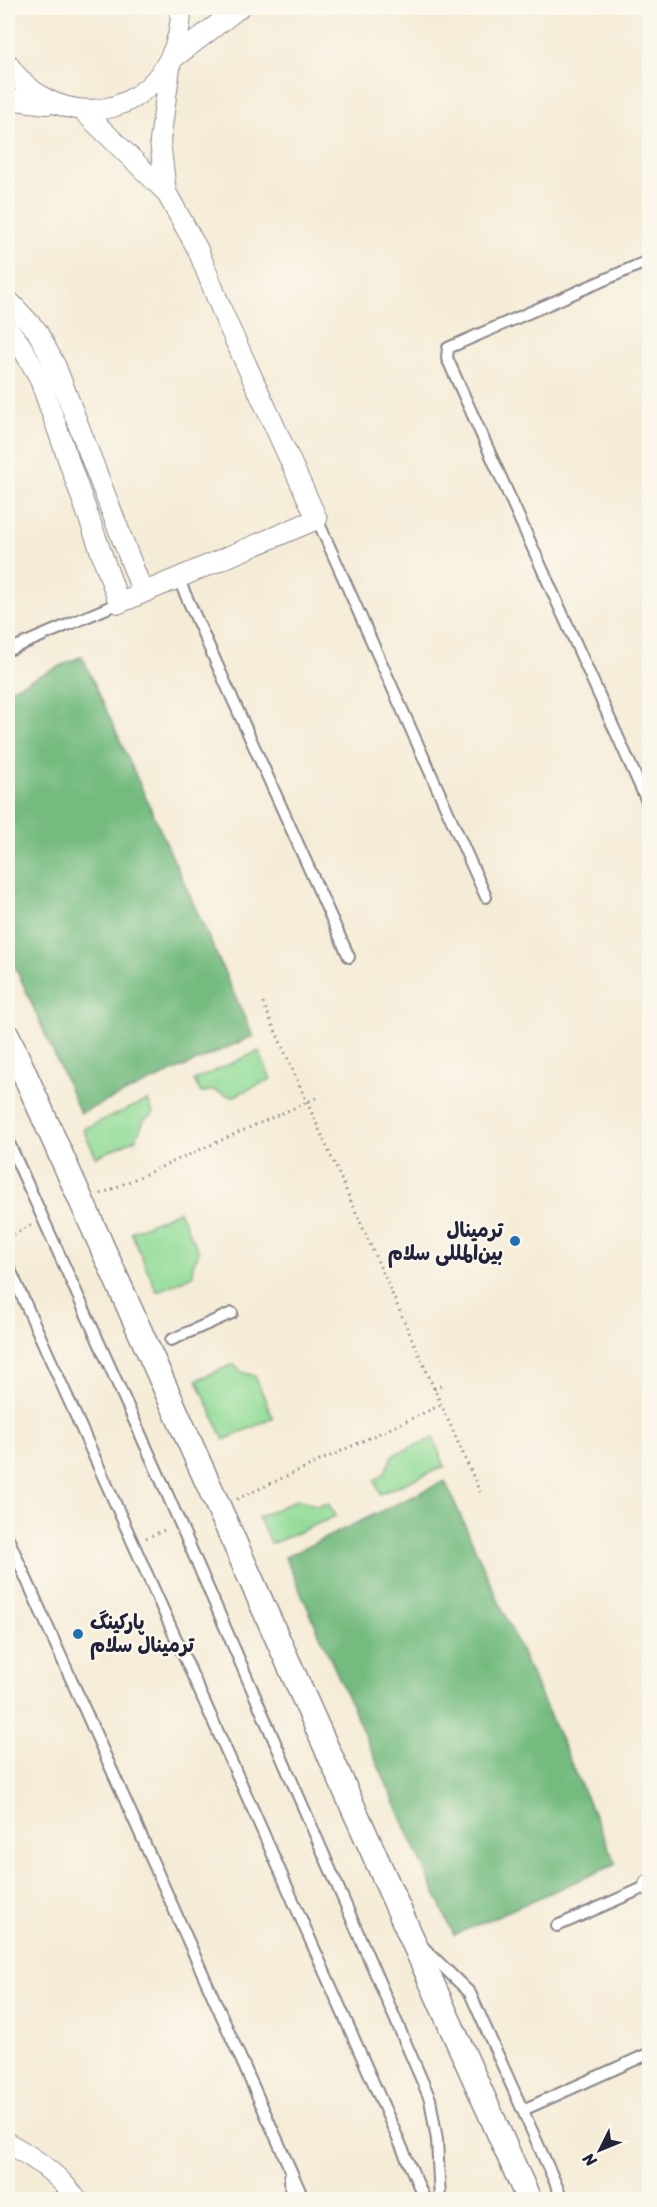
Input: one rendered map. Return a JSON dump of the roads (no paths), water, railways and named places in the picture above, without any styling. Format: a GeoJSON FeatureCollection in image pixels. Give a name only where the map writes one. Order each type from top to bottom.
{"type":"FeatureCollection","features":[{"type":"Feature","properties":{"kind":"street"},"geometry":{"type":"LineString","coordinates":[[166,192],[160,141],[171,60],[179,39],[182,8]]}},
{"type":"Feature","properties":{"kind":"street"},"geometry":{"type":"LineString","coordinates":[[8,99],[82,110],[114,107],[136,96],[157,80],[171,60],[239,8]]}},
{"type":"Feature","properties":{"kind":"street"},"geometry":{"type":"LineString","coordinates":[[8,64],[29,89],[58,105]]}},
{"type":"Feature","properties":{"kind":"street"},"geometry":{"type":"LineString","coordinates":[[8,329],[20,344],[39,377],[119,603],[317,519],[229,327],[198,250],[166,192],[82,110]]}},
{"type":"Feature","properties":{"kind":"street"},"geometry":{"type":"LineString","coordinates":[[8,300],[37,331],[56,367],[143,593]]}},
{"type":"Feature","properties":{"kind":"street"},"geometry":{"type":"LineString","coordinates":[[8,1037],[529,2199]]}},
{"type":"Feature","properties":{"kind":"street"},"geometry":{"type":"LineString","coordinates":[[8,2143],[38,2160],[67,2186],[77,2199]]}},
{"type":"Feature","properties":{"kind":"lane"},"geometry":{"type":"LineString","coordinates":[[650,260],[448,348],[447,358],[650,808]]}},
{"type":"Feature","properties":{"kind":"lane"},"geometry":{"type":"LineString","coordinates":[[317,519],[486,897]]}},
{"type":"Feature","properties":{"kind":"lane"},"geometry":{"type":"LineString","coordinates":[[178,578],[349,957]]}},
{"type":"Feature","properties":{"kind":"lane"},"geometry":{"type":"LineString","coordinates":[[11,649],[119,603]]}},
{"type":"Feature","properties":{"kind":"lane"},"geometry":{"type":"LineString","coordinates":[[8,1141],[180,1523],[430,2099],[437,2140],[440,2199]]}},
{"type":"Feature","properties":{"kind":"lane"},"geometry":{"type":"LineString","coordinates":[[8,1265],[425,2199]]}},
{"type":"Feature","properties":{"kind":"lane"},"geometry":{"type":"LineString","coordinates":[[171,1340],[232,1313]]}},
{"type":"Feature","properties":{"kind":"lane"},"geometry":{"type":"LineString","coordinates":[[8,1538],[304,2199]]}},
{"type":"Feature","properties":{"kind":"lane"},"geometry":{"type":"LineString","coordinates":[[557,1926],[649,1885]]}},
{"type":"Feature","properties":{"kind":"lane"},"geometry":{"type":"LineString","coordinates":[[411,1936],[470,1994],[563,2199]]}},
{"type":"Feature","properties":{"kind":"lane"},"geometry":{"type":"LineString","coordinates":[[523,2110],[650,2053]]}},
{"type":"Feature","properties":{"kind":"lane"},"geometry":{"type":"LineString","coordinates":[[290,2168],[291,2199]]}},
{"type":"Feature","properties":{"kind":"place","name":"ترمینال بین‌المللی سلام"},"geometry":{"type":"Point","coordinates":[515,1241]}},
{"type":"Feature","properties":{"kind":"place","name":"پارکینگ ترمینال سلام"},"geometry":{"type":"Point","coordinates":[78,1634]}}]}
